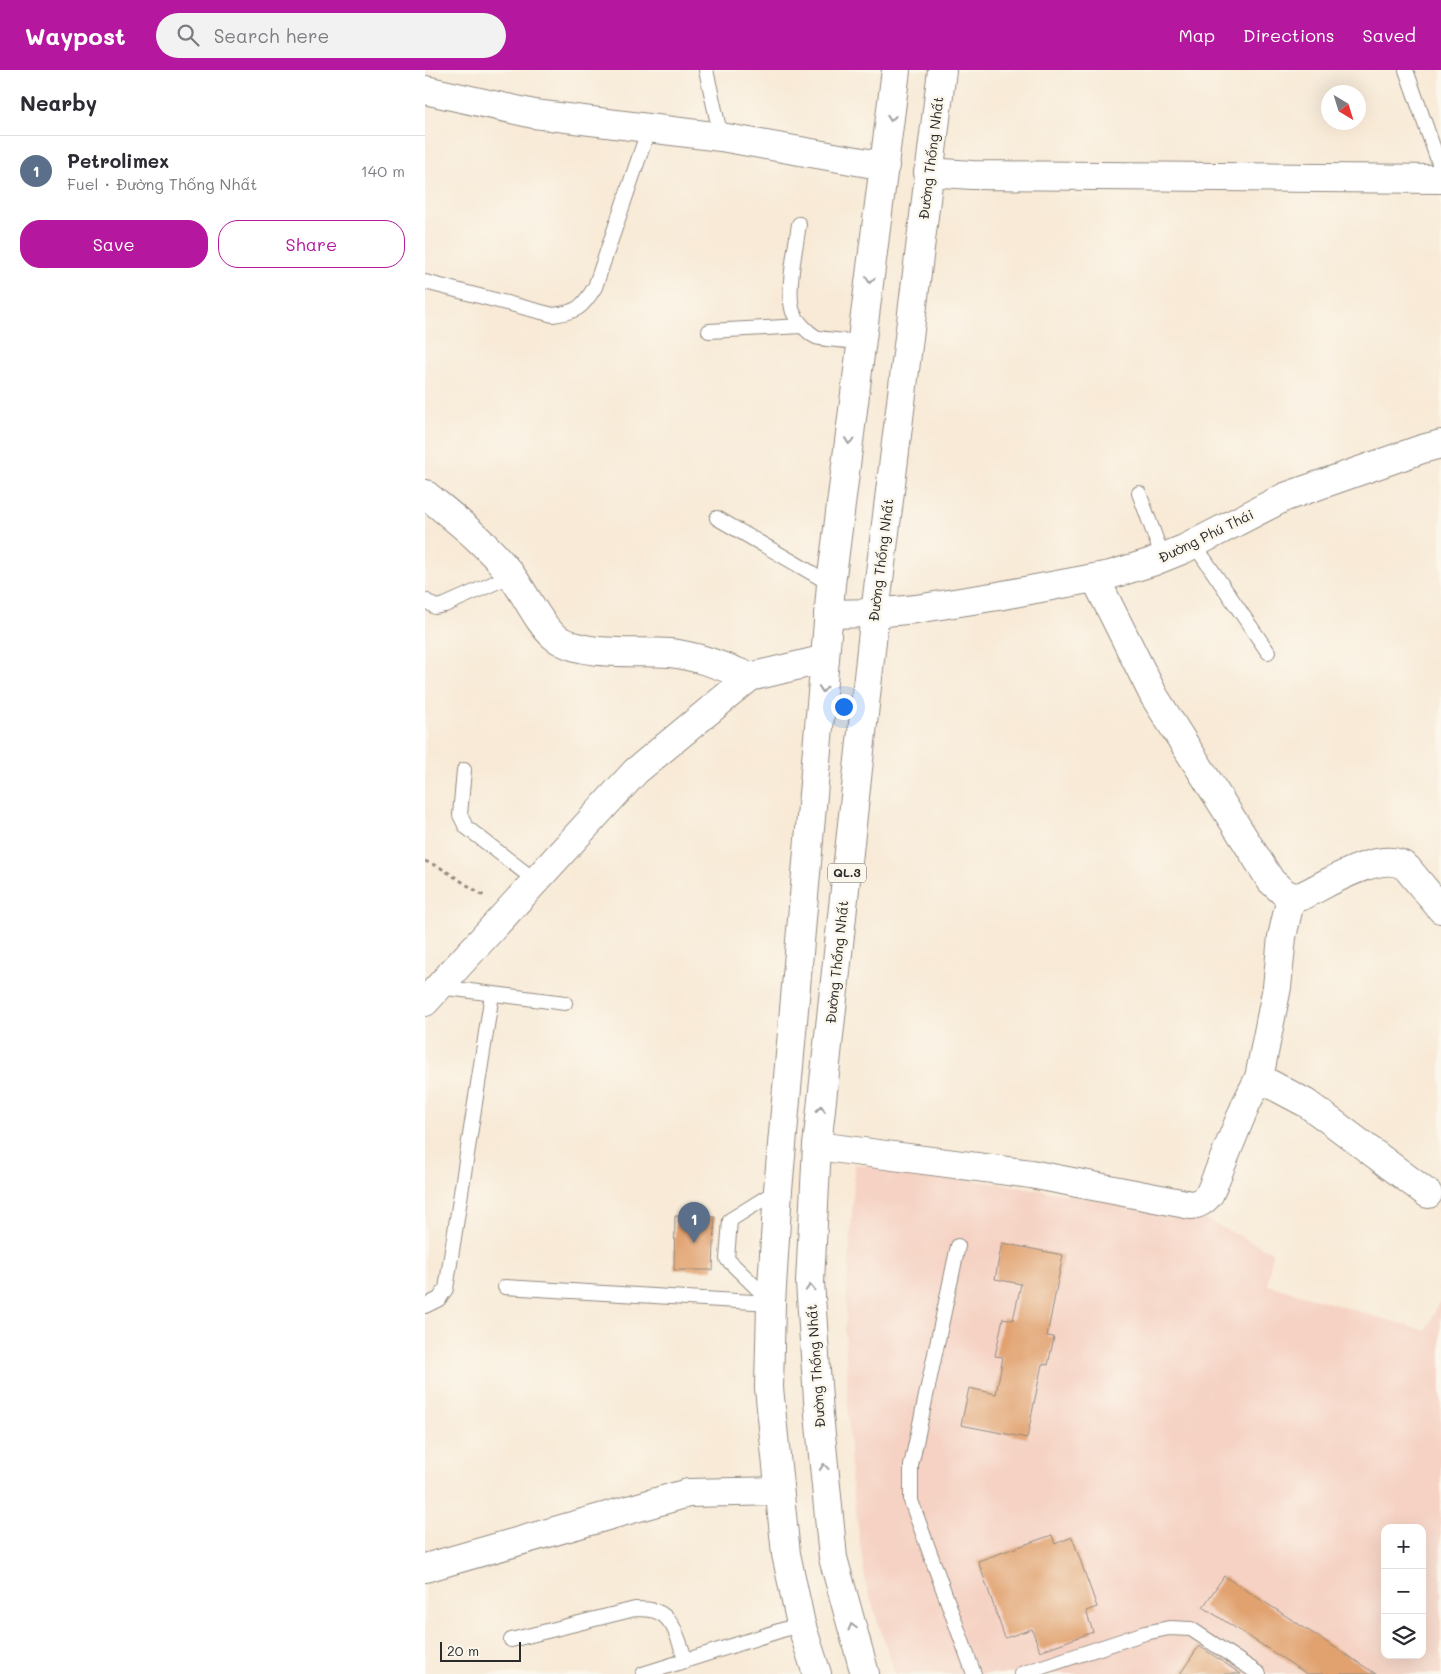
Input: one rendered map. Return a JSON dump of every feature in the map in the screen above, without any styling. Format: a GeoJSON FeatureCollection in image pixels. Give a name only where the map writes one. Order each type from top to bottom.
{"type":"FeatureCollection","features":[{"type":"Feature","properties":{"kind":"main road"},"geometry":{"type":"LineString","coordinates":[[817,1674],[801,1624],[786,1554],[769,1388],[771,1303],[778,1190],[831,584],[896,70]]}},
{"type":"Feature","properties":{"kind":"main road","name":"Đường Thống Nhất"},"geometry":{"type":"LineString","coordinates":[[865,1674],[833,1558],[819,1414],[810,1282],[817,1146],[875,613],[942,70]]}},
{"type":"Feature","properties":{"kind":"main road"},"geometry":{"type":"LineString","coordinates":[[425,90],[534,114],[721,137],[885,166]]}},
{"type":"Feature","properties":{"kind":"main road"},"geometry":{"type":"LineString","coordinates":[[929,172],[972,176],[1441,179]]}},
{"type":"Feature","properties":{"kind":"main road","name":"Đường Phú Thái"},"geometry":{"type":"LineString","coordinates":[[828,614],[875,613],[916,609],[1110,576],[1163,558],[1285,497],[1441,444]]}},
{"type":"Feature","properties":{"kind":"main road"},"geometry":{"type":"LineString","coordinates":[[425,494],[481,542],[512,575],[545,626],[555,637],[585,650],[670,653],[697,657],[750,677]]}},
{"type":"Feature","properties":{"kind":"main road"},"geometry":{"type":"LineString","coordinates":[[1095,578],[1154,696],[1271,881],[1291,897],[1302,896],[1365,866],[1392,861],[1401,863],[1407,868],[1441,909]]}},
{"type":"Feature","properties":{"kind":"main road"},"geometry":{"type":"LineString","coordinates":[[432,995],[636,771],[750,677],[825,659]]}},
{"type":"Feature","properties":{"kind":"main road"},"geometry":{"type":"LineString","coordinates":[[817,1146],[1031,1174],[1191,1205],[1202,1202],[1210,1193],[1246,1104],[1259,1078],[1277,987],[1282,937],[1291,897]]}},
{"type":"Feature","properties":{"kind":"main road"},"geometry":{"type":"LineString","coordinates":[[1259,1078],[1306,1103],[1428,1194]]}},
{"type":"Feature","properties":{"kind":"main road"},"geometry":{"type":"LineString","coordinates":[[425,1568],[688,1494],[779,1490]]}},
{"type":"Feature","properties":{"kind":"lane"},"geometry":{"type":"LineString","coordinates":[[706,70],[721,137]]}},
{"type":"Feature","properties":{"kind":"lane"},"geometry":{"type":"LineString","coordinates":[[1406,70],[1441,169]]}},
{"type":"Feature","properties":{"kind":"lane"},"geometry":{"type":"LineString","coordinates":[[425,282],[553,315],[569,313],[578,308],[588,298],[597,281],[649,128]]}},
{"type":"Feature","properties":{"kind":"lane"},"geometry":{"type":"LineString","coordinates":[[799,224],[791,294],[793,311],[802,326],[817,337],[862,342]]}},
{"type":"Feature","properties":{"kind":"lane"},"geometry":{"type":"LineString","coordinates":[[709,331],[802,326]]}},
{"type":"Feature","properties":{"kind":"lane"},"geometry":{"type":"LineString","coordinates":[[1139,493],[1163,558]]}},
{"type":"Feature","properties":{"kind":"lane"},"geometry":{"type":"LineString","coordinates":[[717,518],[831,584]]}},
{"type":"Feature","properties":{"kind":"lane"},"geometry":{"type":"LineString","coordinates":[[1194,544],[1268,652]]}},
{"type":"Feature","properties":{"kind":"lane"},"geometry":{"type":"LineString","coordinates":[[425,600],[435,607],[445,605],[512,575]]}},
{"type":"Feature","properties":{"kind":"lane"},"geometry":{"type":"LineString","coordinates":[[464,770],[460,815],[466,827],[536,880]]}},
{"type":"Feature","properties":{"kind":"lane"},"geometry":{"type":"LineString","coordinates":[[432,995],[492,994],[565,1003]]}},
{"type":"Feature","properties":{"kind":"lane"},"geometry":{"type":"LineString","coordinates":[[425,1306],[439,1299],[446,1288],[492,994]]}},
{"type":"Feature","properties":{"kind":"lane"},"geometry":{"type":"LineString","coordinates":[[771,1303],[727,1260],[730,1220],[778,1190]]}},
{"type":"Feature","properties":{"kind":"lane"},"geometry":{"type":"LineString","coordinates":[[958,1246],[911,1466],[911,1501],[974,1674]]}},
{"type":"Feature","properties":{"kind":"lane"},"geometry":{"type":"LineString","coordinates":[[505,1287],[771,1303]]}},
{"type":"Feature","properties":{"kind":"lane"},"geometry":{"type":"LineString","coordinates":[[511,1640],[635,1609],[655,1611],[668,1618],[686,1660]]}},
{"type":"Feature","properties":{"kind":"lane"},"geometry":{"type":"LineString","coordinates":[[643,1674],[801,1624]]}},
{"type":"Feature","properties":{"kind":"lane"},"geometry":{"type":"LineString","coordinates":[[1021,1674],[1145,1633],[1169,1628],[1191,1629],[1259,1674]]}},
{"type":"Feature","properties":{"kind":"path"},"geometry":{"type":"LineString","coordinates":[[425,861],[441,868],[507,911]]}},
{"type":"Feature","properties":{"kind":"shaded area"},"geometry":{"type":"Polygon","coordinates":[[[855,1164],[1023,1187],[1203,1218],[1272,1252],[1268,1285],[1426,1331],[1439,1302],[1441,1303],[1441,1674],[895,1674],[866,1586],[851,1478],[845,1331],[855,1164]]]}},
{"type":"Feature","properties":{"kind":"building"},"geometry":{"type":"Polygon","coordinates":[[[675,1216],[715,1217],[713,1270],[674,1270],[675,1216]]]}},
{"type":"Feature","properties":{"kind":"building"},"geometry":{"type":"Polygon","coordinates":[[[1002,1243],[1063,1255],[1047,1336],[1054,1337],[1048,1365],[1042,1364],[1027,1438],[961,1425],[969,1388],[996,1394],[1003,1357],[995,1356],[1003,1318],[1013,1320],[1021,1284],[995,1279],[1002,1243]]]}},
{"type":"Feature","properties":{"kind":"building"},"geometry":{"type":"Polygon","coordinates":[[[1052,1535],[1055,1544],[1072,1537],[1097,1607],[1086,1611],[1093,1632],[1040,1651],[1032,1629],[1005,1638],[978,1561],[1052,1535]]]}},
{"type":"Feature","properties":{"kind":"building"},"geometry":{"type":"Polygon","coordinates":[[[1224,1576],[1376,1674],[1307,1674],[1203,1607],[1224,1576]]]}},
{"type":"Feature","properties":{"kind":"building"},"geometry":{"type":"Polygon","coordinates":[[[1199,1646],[1241,1674],[1180,1674],[1199,1646]]]}},
{"type":"Feature","properties":{"kind":"place","name":"Petrolimex"},"geometry":{"type":"Point","coordinates":[694,1243]}}]}
